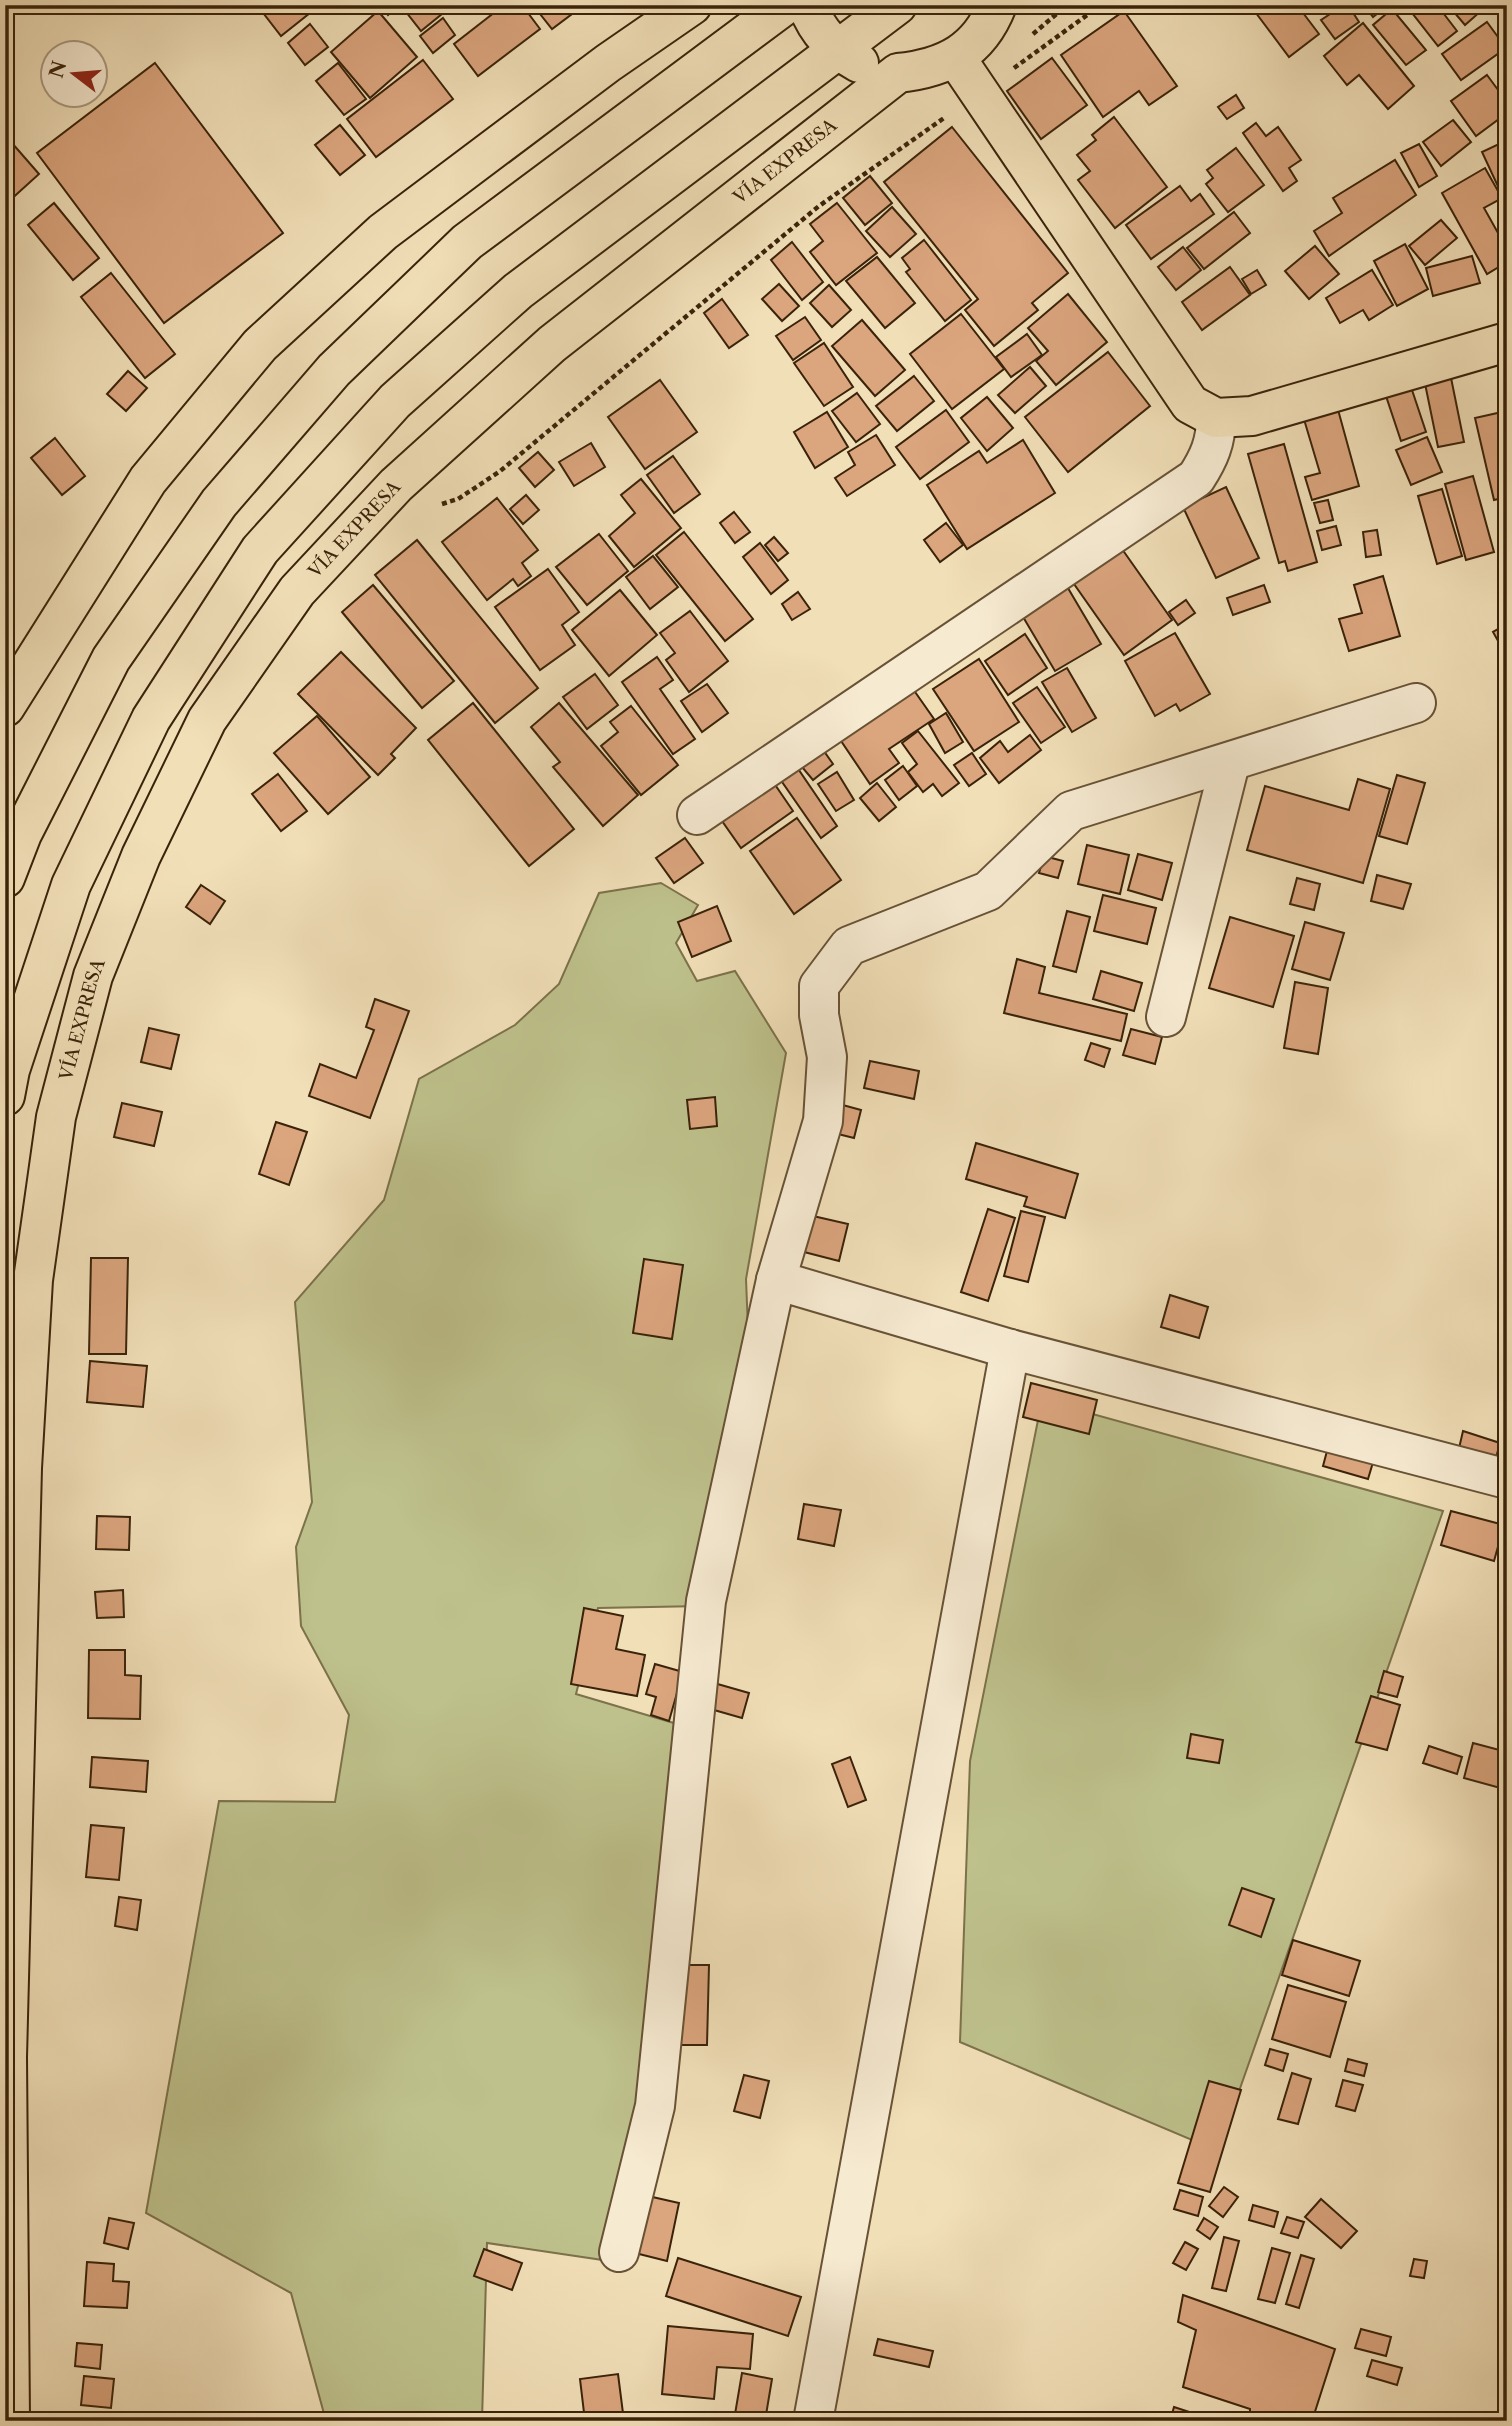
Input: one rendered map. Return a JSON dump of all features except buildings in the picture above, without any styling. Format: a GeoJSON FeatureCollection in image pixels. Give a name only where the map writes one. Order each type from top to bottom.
{"type":"FeatureCollection","features":[{"type":"Feature","properties":{"kind":"main road"},"geometry":{"type":"LineString","coordinates":[[5,707],[148,480],[260,345],[383,232],[608,63],[692,5]]}},
{"type":"Feature","properties":{"kind":"main road"},"geometry":{"type":"LineString","coordinates":[[5,878],[22,834],[111,659],[219,503],[334,370],[467,242],[785,5]]}},
{"type":"Feature","properties":{"kind":"main road"},"geometry":{"type":"LineString","coordinates":[[807,5],[814,25],[837,51],[866,67],[898,73]]}},
{"type":"Feature","properties":{"kind":"main road"},"geometry":{"type":"LineString","coordinates":[[5,1096],[10,1069],[71,885],[150,719],[260,550],[395,401],[518,291],[897,5]]}},
{"type":"Feature","properties":{"kind":"main road","name":"VÍA EXPRESA"},"geometry":{"type":"LineString","coordinates":[[10,2421],[7,2057],[22,1468],[32,1293],[56,1117],[93,976],[142,856],[207,720],[297,591],[396,485],[552,344],[898,73],[929,69],[956,58],[988,27],[997,5]]}},
{"type":"Feature","properties":{"kind":"main road"},"geometry":{"type":"LineString","coordinates":[[956,58],[1190,404],[1216,418],[1252,416],[1507,342]]}},
{"type":"Feature","properties":{"kind":"street"},"geometry":{"type":"LineString","coordinates":[[697,815],[1196,478],[1210,457],[1216,438],[1216,418]]}},
{"type":"Feature","properties":{"kind":"street"},"geometry":{"type":"LineString","coordinates":[[619,2252],[655,2106],[706,1601],[776,1280],[823,1121],[827,1057],[819,1015],[819,986],[849,946],[988,891],[1071,811],[1416,704]]}},
{"type":"Feature","properties":{"kind":"street"},"geometry":{"type":"LineString","coordinates":[[1166,1017],[1230,763]]}},
{"type":"Feature","properties":{"kind":"street"},"geometry":{"type":"LineString","coordinates":[[776,1280],[1010,1349],[1507,1479]]}},
{"type":"Feature","properties":{"kind":"street"},"geometry":{"type":"LineString","coordinates":[[813,2421],[1010,1349]]}},
{"type":"Feature","properties":{"kind":"path"},"geometry":{"type":"LineString","coordinates":[[433,508],[458,499],[499,472],[819,206],[1101,5]]}},
{"type":"Feature","properties":{"kind":"green space"},"geometry":{"type":"Polygon","coordinates":[[[661,883],[698,905],[676,943],[697,981],[735,971],[786,1053],[746,1279],[748,1329],[702,1606],[598,1608],[576,1694],[694,1729],[623,2263],[487,2243],[482,2421],[326,2421],[291,2293],[146,2213],[219,1801],[335,1802],[349,1715],[301,1626],[296,1547],[312,1502],[295,1302],[384,1200],[419,1079],[515,1025],[559,984],[599,893],[661,883]]]}},
{"type":"Feature","properties":{"kind":"green space"},"geometry":{"type":"Polygon","coordinates":[[[1042,1400],[1443,1511],[1218,2151],[960,2042],[970,1761],[1042,1400]]]}}]}
